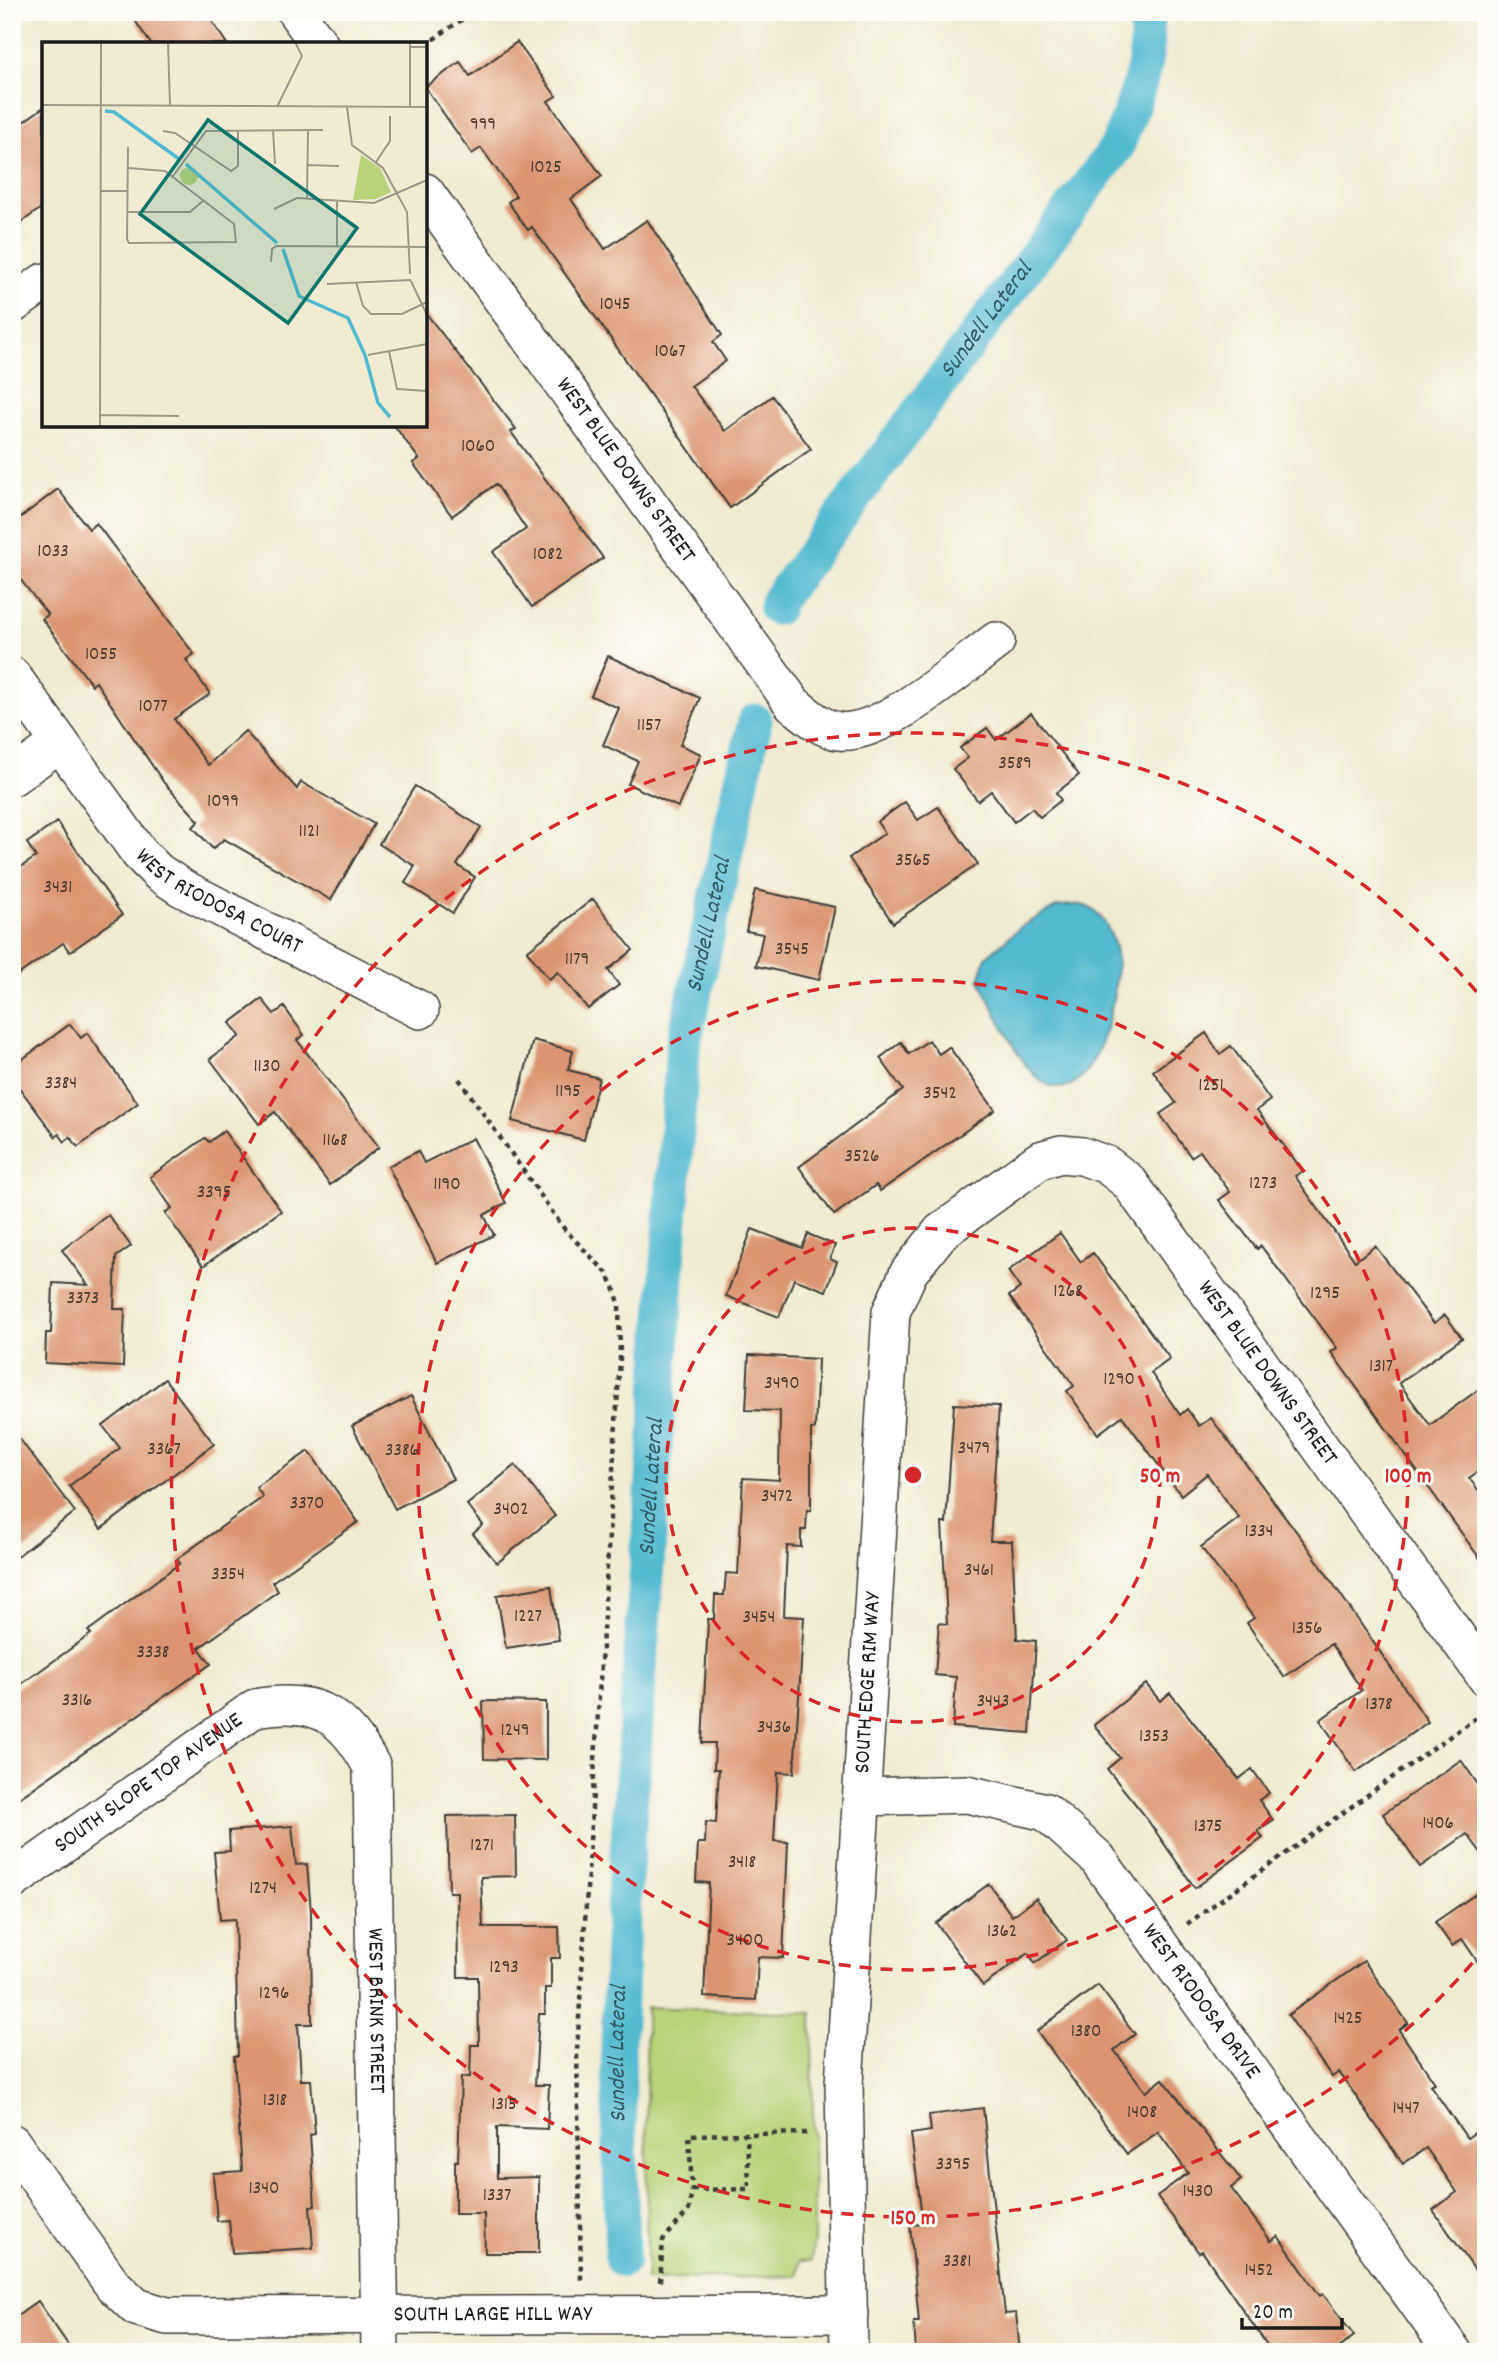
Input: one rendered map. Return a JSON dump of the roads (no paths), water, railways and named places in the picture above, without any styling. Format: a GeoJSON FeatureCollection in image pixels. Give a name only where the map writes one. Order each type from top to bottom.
{"type":"FeatureCollection","features":[{"type":"Feature","properties":{"kind":"street"},"geometry":{"type":"LineString","coordinates":[[296,12],[318,42]]}},
{"type":"Feature","properties":{"kind":"street","name":"WEST BLUE DOWNS STREET"},"geometry":{"type":"LineString","coordinates":[[427,195],[793,704],[813,721],[838,732],[866,729],[891,717],[996,641]]}},
{"type":"Feature","properties":{"kind":"street"},"geometry":{"type":"LineString","coordinates":[[12,305],[42,283]]}},
{"type":"Feature","properties":{"kind":"street"},"geometry":{"type":"LineString","coordinates":[[12,676],[60,743],[12,777]]}},
{"type":"Feature","properties":{"kind":"street","name":"WEST RIODOSA COURT"},"geometry":{"type":"LineString","coordinates":[[60,743],[140,855],[158,872],[182,888],[420,1010]]}},
{"type":"Feature","properties":{"kind":"street","name":"SOUTH EDGE RIM WAY"},"geometry":{"type":"LineString","coordinates":[[849,2352],[844,2084],[891,1312],[909,1272],[941,1232],[1040,1160],[1061,1154],[1083,1156]]}},
{"type":"Feature","properties":{"kind":"street","name":"WEST BLUE DOWNS STREET"},"geometry":{"type":"LineString","coordinates":[[1083,1156],[1107,1165],[1129,1182],[1485,1675]]}},
{"type":"Feature","properties":{"kind":"street","name":"SOUTH SLOPE TOP AVENUE"},"geometry":{"type":"LineString","coordinates":[[12,1881],[255,1709],[278,1704],[304,1707],[334,1717]]}},
{"type":"Feature","properties":{"kind":"street","name":"WEST BRINK STREET"},"geometry":{"type":"LineString","coordinates":[[334,1717],[356,1737],[372,1767],[379,2334]]}},
{"type":"Feature","properties":{"kind":"street","name":"WEST RIODOSA DRIVE"},"geometry":{"type":"LineString","coordinates":[[862,1797],[967,1794],[1046,1812],[1097,1858],[1453,2352]]}},
{"type":"Feature","properties":{"kind":"street","name":"SOUTH LARGE HILL WAY"},"geometry":{"type":"LineString","coordinates":[[17,2160],[113,2285],[136,2307],[167,2316],[379,2334],[581,2316],[849,2314]]}},
{"type":"Feature","properties":{"kind":"water"},"geometry":{"type":"Polygon","coordinates":[[[1082,905],[1097,913],[1113,940],[1117,969],[1102,1041],[1091,1063],[1078,1080],[1063,1087],[1044,1083],[1025,1064],[979,979],[986,957],[1022,926],[1058,906],[1082,905]]]}},
{"type":"Feature","properties":{"kind":"waterway","name":"Sundell Lateral"},"geometry":{"type":"LineString","coordinates":[[776,608],[778,600],[1117,147],[1145,63],[1147,29],[1144,12]]}},
{"type":"Feature","properties":{"kind":"waterway","name":"Sundell Lateral"},"geometry":{"type":"LineString","coordinates":[[622,2260],[618,2044],[624,1897],[683,1046],[755,721]]}}]}
